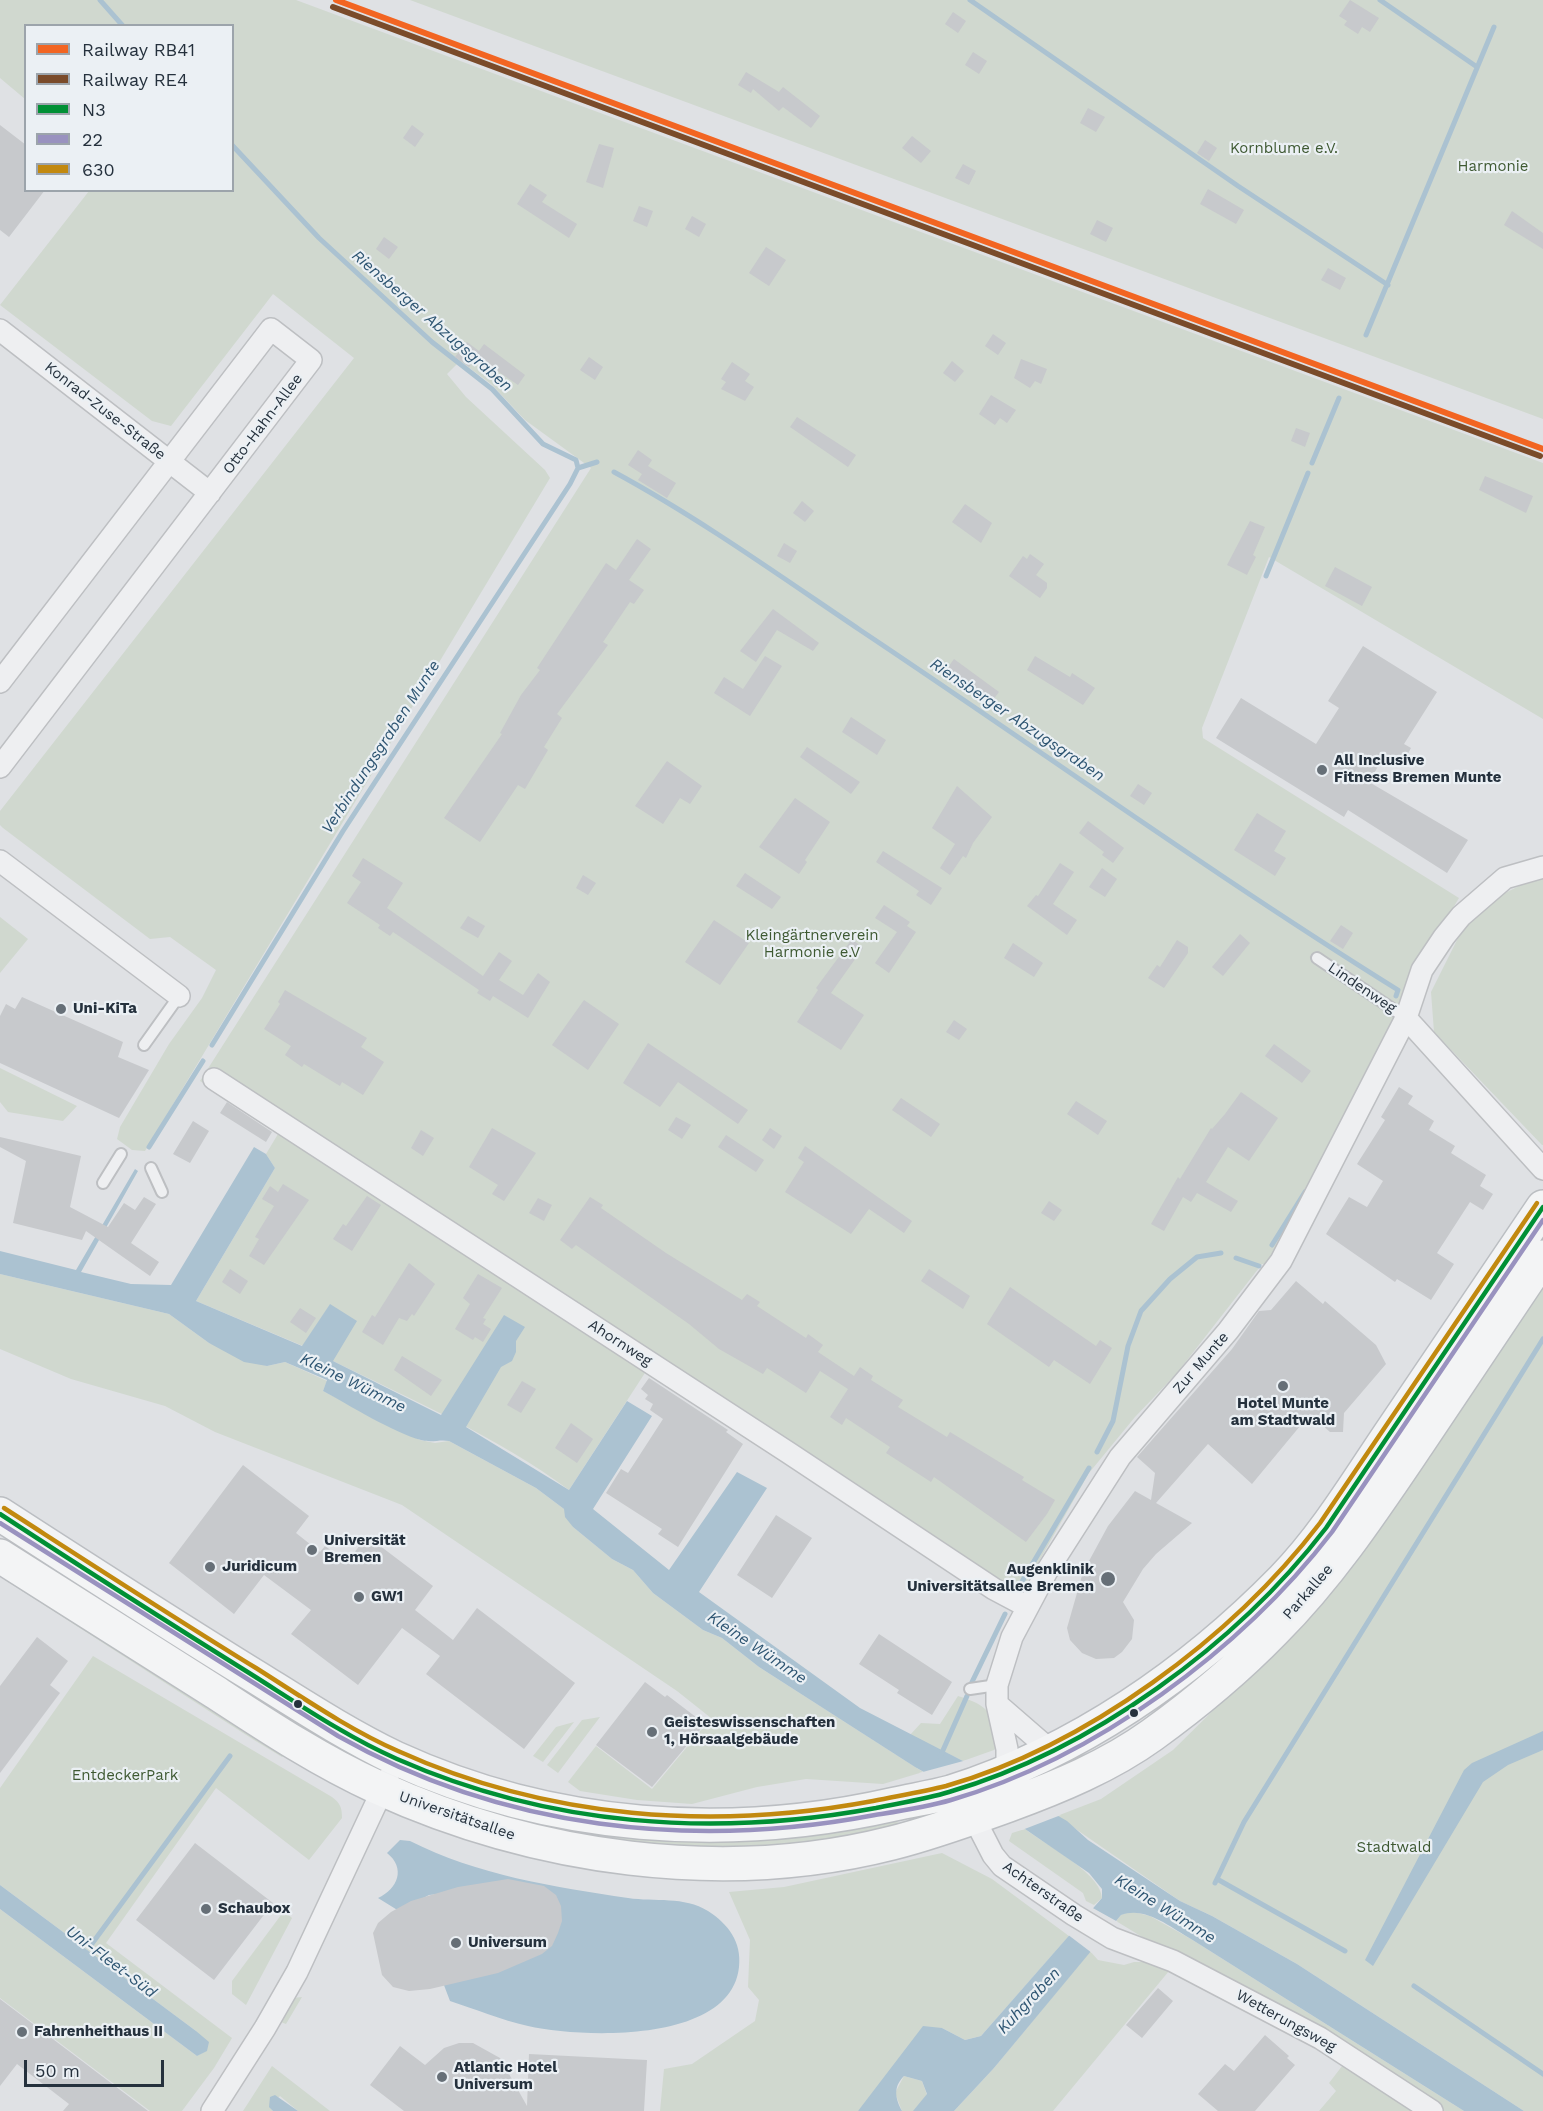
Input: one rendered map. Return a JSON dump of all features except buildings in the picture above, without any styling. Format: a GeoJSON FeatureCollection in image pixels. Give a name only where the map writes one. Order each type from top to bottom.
{"type":"FeatureCollection","features":[{"type":"Feature","properties":{"kind":"main road","name":"Parkallee"},"geometry":{"type":"LineString","coordinates":[[949,1792],[1007,1770],[1050,1750],[1093,1728],[1150,1693],[1206,1650],[1285,1577],[1335,1514],[1543,1207]]}},
{"type":"Feature","properties":{"kind":"main road","name":"Parkallee"},"geometry":{"type":"LineString","coordinates":[[981,1816],[1048,1791],[1150,1737],[1222,1678],[1280,1625],[1314,1588],[1359,1530],[1543,1257]]}},
{"type":"Feature","properties":{"kind":"main road","name":"Universitätsallee"},"geometry":{"type":"LineString","coordinates":[[0,1514],[240,1667],[397,1758],[499,1798],[536,1808],[605,1819],[687,1826],[840,1817],[949,1792]]}},
{"type":"Feature","properties":{"kind":"main road","name":"Universitätsallee"},"geometry":{"type":"LineString","coordinates":[[0,1556],[284,1736],[382,1790],[442,1813],[563,1848],[608,1856],[682,1861],[735,1862],[813,1857],[888,1844],[981,1816]]}},
{"type":"Feature","properties":{"kind":"street","name":"Otto-Hahn-Allee"},"geometry":{"type":"LineString","coordinates":[[0,682],[271,329],[311,360],[0,767]]}},
{"type":"Feature","properties":{"kind":"street","name":"Konrad-Zuse-Straße"},"geometry":{"type":"LineString","coordinates":[[0,330],[210,493]]}},
{"type":"Feature","properties":{"kind":"street"},"geometry":{"type":"LineString","coordinates":[[0,861],[179,996]]}},
{"type":"Feature","properties":{"kind":"street","name":"Zur Munte"},"geometry":{"type":"LineString","coordinates":[[997,1695],[1012,1637],[1026,1606],[1078,1519],[1120,1457],[1228,1331],[1281,1261],[1406,1018],[1422,970],[1461,916],[1505,878],[1543,867]]}},
{"type":"Feature","properties":{"kind":"street"},"geometry":{"type":"LineString","coordinates":[[1406,1018],[1543,1169]]}},
{"type":"Feature","properties":{"kind":"street","name":"Ahornweg"},"geometry":{"type":"LineString","coordinates":[[214,1079],[994,1589],[1026,1606]]}},
{"type":"Feature","properties":{"kind":"street"},"geometry":{"type":"LineString","coordinates":[[997,1695],[1050,1750]]}},
{"type":"Feature","properties":{"kind":"street"},"geometry":{"type":"LineString","coordinates":[[997,1695],[1007,1749],[1007,1770]]}},
{"type":"Feature","properties":{"kind":"street"},"geometry":{"type":"LineString","coordinates":[[212,2111],[265,2028],[297,1972],[397,1758]]}},
{"type":"Feature","properties":{"kind":"street","name":"Achterstraße"},"geometry":{"type":"LineString","coordinates":[[949,1792],[981,1816],[993,1855],[1002,1866],[1074,1915],[1112,1938],[1132,1946]]}},
{"type":"Feature","properties":{"kind":"street","name":"Wetterungsweg"},"geometry":{"type":"LineString","coordinates":[[1132,1946],[1173,1961],[1320,2038],[1432,2111]]}},
{"type":"Feature","properties":{"kind":"lane","name":"Lindenweg"},"geometry":{"type":"LineString","coordinates":[[1317,958],[1406,1018]]}},
{"type":"Feature","properties":{"kind":"lane"},"geometry":{"type":"LineString","coordinates":[[144,1045],[179,996]]}},
{"type":"Feature","properties":{"kind":"lane"},"geometry":{"type":"LineString","coordinates":[[103,1183],[121,1154]]}},
{"type":"Feature","properties":{"kind":"lane"},"geometry":{"type":"LineString","coordinates":[[151,1168],[162,1192]]}},
{"type":"Feature","properties":{"kind":"lane"},"geometry":{"type":"LineString","coordinates":[[970,1689],[997,1695]]}},
{"type":"Feature","properties":{"kind":"green space","name":"Kleingärtnerverein Harmonie e.V"},"geometry":{"type":"Polygon","coordinates":[[[0,0],[296,0],[1543,463],[1543,719],[1269,557],[1202,728],[1203,738],[1459,898],[1404,990],[1398,1025],[1271,1265],[1262,1264],[1177,1373],[1135,1417],[1089,1473],[1021,1593],[1010,1591],[654,1359],[569,1490],[484,1436],[333,1361],[330,1305],[303,1346],[196,1301],[275,1168],[266,1154],[281,1129],[200,1081],[591,468],[525,420],[491,384],[460,361],[447,374],[466,397],[545,470],[550,478],[145,1151],[132,1150],[117,1139],[120,1127],[169,1044],[202,998],[216,970],[170,937],[150,939],[3,828],[0,825],[0,811],[354,358],[273,294],[171,426],[152,421],[0,305],[88,192],[234,192],[234,24],[24,24],[24,98],[0,78],[0,0]]]}},
{"type":"Feature","properties":{"kind":"green space","name":"Kornblume e.V."},"geometry":{"type":"Polygon","coordinates":[[[410,0],[1543,0],[1543,419],[410,0]]]}},
{"type":"Feature","properties":{"kind":"green space"},"geometry":{"type":"Polygon","coordinates":[[[1543,878],[1542,1145],[1434,1032],[1431,992],[1464,926],[1497,897],[1525,883],[1543,878]]]}},
{"type":"Feature","properties":{"kind":"green space"},"geometry":{"type":"Polygon","coordinates":[[[0,917],[28,939],[0,973],[0,917]]]}},
{"type":"Feature","properties":{"kind":"green space"},"geometry":{"type":"Polygon","coordinates":[[[0,1068],[77,1106],[63,1121],[8,1112],[0,1102],[0,1068]]]}},
{"type":"Feature","properties":{"kind":"green space","name":"Stadtwald"},"geometry":{"type":"Polygon","coordinates":[[[1543,1272],[1543,2111],[1524,2111],[1297,1964],[1212,1916],[1180,1901],[1057,1816],[1101,1799],[1173,1750],[1248,1676],[1543,1272]]]}},
{"type":"Feature","properties":{"kind":"green space"},"geometry":{"type":"Polygon","coordinates":[[[0,1274],[169,1314],[209,1343],[267,1366],[285,1362],[327,1381],[323,1391],[420,1440],[435,1443],[449,1441],[536,1488],[564,1509],[573,1527],[612,1559],[633,1570],[653,1593],[703,1630],[722,1638],[759,1667],[923,1772],[883,1784],[806,1779],[757,1787],[692,1804],[637,1800],[580,1791],[568,1782],[596,1746],[652,1789],[711,1718],[677,1691],[402,1505],[215,1432],[165,1406],[71,1379],[0,1349],[0,1274]]]}},
{"type":"Feature","properties":{"kind":"green space"},"geometry":{"type":"Polygon","coordinates":[[[12,1577],[287,1750],[282,1757],[254,1740],[5,1580],[12,1577]]]}},
{"type":"Feature","properties":{"kind":"green space","name":"EntdeckerPark"},"geometry":{"type":"Polygon","coordinates":[[[93,1656],[332,1797],[339,1803],[342,1811],[342,1818],[309,1860],[216,1788],[106,1943],[232,2038],[214,2068],[182,2111],[150,2111],[0,1998],[0,1909],[197,2056],[206,2051],[196,2031],[0,1885],[0,1788],[93,1656]]]}},
{"type":"Feature","properties":{"kind":"green space"},"geometry":{"type":"Polygon","coordinates":[[[958,1696],[976,1703],[988,1712],[996,1724],[1002,1742],[994,1750],[963,1761],[910,1735],[921,1723],[940,1724],[958,1696]]]}},
{"type":"Feature","properties":{"kind":"green space"},"geometry":{"type":"Polygon","coordinates":[[[600,1717],[558,1773],[547,1765],[582,1720],[600,1717]]]}},
{"type":"Feature","properties":{"kind":"green space"},"geometry":{"type":"Polygon","coordinates":[[[574,1722],[543,1762],[533,1756],[556,1727],[574,1722]]]}},
{"type":"Feature","properties":{"kind":"green space"},"geometry":{"type":"Polygon","coordinates":[[[422,1788],[512,1818],[565,1828],[891,1817],[905,1828],[853,1840],[710,1853],[507,1826],[422,1788]]]}},
{"type":"Feature","properties":{"kind":"green space"},"geometry":{"type":"Polygon","coordinates":[[[1025,1829],[1083,1869],[1099,1889],[1102,1898],[1094,1905],[1086,1901],[1083,1893],[1009,1841],[1012,1833],[1025,1829]]]}},
{"type":"Feature","properties":{"kind":"green space"},"geometry":{"type":"Polygon","coordinates":[[[942,1853],[992,1879],[1069,1936],[981,2036],[965,2040],[942,2028],[858,2111],[660,2111],[664,2069],[692,2064],[755,2021],[759,2000],[748,1987],[750,1940],[729,1892],[784,1887],[942,1853]]]}},
{"type":"Feature","properties":{"kind":"green space"},"geometry":{"type":"Polygon","coordinates":[[[284,1911],[292,1918],[246,2005],[232,1994],[232,1981],[284,1911]]]}},
{"type":"Feature","properties":{"kind":"green space"},"geometry":{"type":"Polygon","coordinates":[[[1130,1911],[1150,1916],[1191,1939],[1464,2111],[1319,2111],[1336,2091],[1329,2083],[1346,2061],[1116,1921],[1121,1915],[1130,1911]]]}},
{"type":"Feature","properties":{"kind":"green space"},"geometry":{"type":"Polygon","coordinates":[[[1090,1951],[1098,1960],[1124,1965],[1134,1962],[1150,1962],[1169,1971],[1053,2111],[954,2111],[994,2068],[1090,1951]]]}},
{"type":"Feature","properties":{"kind":"green space"},"geometry":{"type":"Polygon","coordinates":[[[302,1997],[286,2024],[278,2021],[292,1998],[302,1997]]]}},
{"type":"Feature","properties":{"kind":"green space"},"geometry":{"type":"Polygon","coordinates":[[[272,2066],[330,2111],[298,2111],[280,2096],[269,2106],[273,2111],[243,2111],[272,2066]]]}},
{"type":"Feature","properties":{"kind":"green space"},"geometry":{"type":"Polygon","coordinates":[[[904,2076],[922,2081],[927,2095],[914,2111],[902,2111],[895,2093],[904,2076]]]}},
{"type":"Feature","properties":{"kind":"water"},"geometry":{"type":"Polygon","coordinates":[[[254,1147],[266,1154],[275,1168],[196,1301],[302,1346],[330,1304],[357,1321],[333,1361],[441,1415],[504,1315],[525,1327],[516,1341],[516,1352],[512,1361],[501,1367],[466,1427],[569,1490],[627,1401],[652,1416],[593,1509],[669,1570],[737,1472],[767,1488],[699,1592],[860,1708],[963,1761],[1067,1821],[1088,1840],[1180,1901],[1212,1916],[1297,1964],[1524,2111],[1464,2111],[1166,1924],[1148,1915],[1130,1913],[1121,1915],[994,2068],[954,2111],[913,2111],[927,2094],[922,2081],[904,2076],[898,2084],[896,2093],[902,2111],[858,2111],[923,2026],[942,2028],[965,2040],[981,2036],[1102,1898],[1102,1889],[1089,1873],[1025,1829],[915,1767],[759,1667],[722,1638],[703,1630],[653,1593],[633,1570],[612,1559],[573,1527],[565,1517],[564,1509],[536,1488],[449,1441],[421,1440],[385,1425],[323,1391],[327,1380],[285,1362],[267,1366],[244,1362],[209,1343],[169,1314],[0,1274],[0,1251],[76,1270],[135,1169],[138,1171],[81,1272],[131,1284],[171,1285],[254,1147]]]}},
{"type":"Feature","properties":{"kind":"water"},"geometry":{"type":"Polygon","coordinates":[[[1543,1731],[1543,1750],[1508,1765],[1483,1782],[1373,1966],[1365,1960],[1464,1770],[1472,1763],[1543,1731]]]}},
{"type":"Feature","properties":{"kind":"water"},"geometry":{"type":"Polygon","coordinates":[[[400,1840],[410,1841],[462,1863],[516,1878],[600,1894],[679,1901],[699,1906],[722,1922],[736,1942],[739,1967],[730,1992],[710,2010],[683,2023],[650,2030],[616,2033],[582,2033],[528,2026],[450,2001],[442,1980],[466,1891],[429,1895],[399,1911],[378,1898],[395,1884],[398,1871],[393,1859],[387,1853],[400,1840]]]}},
{"type":"Feature","properties":{"kind":"water"},"geometry":{"type":"Polygon","coordinates":[[[0,1885],[196,2031],[209,2042],[207,2051],[197,2056],[0,1909],[0,1885]]]}},
{"type":"Feature","properties":{"kind":"water"},"geometry":{"type":"Polygon","coordinates":[[[275,2095],[298,2111],[273,2111],[269,2107],[270,2097],[275,2095]]]}},
{"type":"Feature","properties":{"kind":"pier"},"geometry":{"type":"Polygon","coordinates":[[[967,1760],[1061,1815],[1022,1830],[919,1773],[967,1760]]]}},
{"type":"Feature","properties":{"kind":"pier"},"geometry":{"type":"Polygon","coordinates":[[[1091,1907],[1118,1922],[1092,1953],[1067,1934],[1091,1907]]]}},
{"type":"Feature","properties":{"kind":"waterway","name":"Riensberger Abzugsgraben"},"geometry":{"type":"LineString","coordinates":[[100,0],[121,24]]}},
{"type":"Feature","properties":{"kind":"waterway"},"geometry":{"type":"LineString","coordinates":[[970,0],[1238,186],[1388,285]]}},
{"type":"Feature","properties":{"kind":"waterway"},"geometry":{"type":"LineString","coordinates":[[1380,0],[1477,67]]}},
{"type":"Feature","properties":{"kind":"waterway"},"geometry":{"type":"LineString","coordinates":[[1366,335],[1494,27]]}},
{"type":"Feature","properties":{"kind":"waterway","name":"Riensberger Abzugsgraben"},"geometry":{"type":"LineString","coordinates":[[234,147],[319,238],[432,342],[492,389],[543,444],[576,460],[578,468]]}},
{"type":"Feature","properties":{"kind":"waterway"},"geometry":{"type":"LineString","coordinates":[[1312,463],[1339,398]]}},
{"type":"Feature","properties":{"kind":"waterway","name":"Riensberger Abzugsgraben"},"geometry":{"type":"LineString","coordinates":[[578,468],[597,462]]}},
{"type":"Feature","properties":{"kind":"waterway","name":"Verbindungsgraben Munte"},"geometry":{"type":"LineString","coordinates":[[212,1045],[343,831],[570,484],[578,468]]}},
{"type":"Feature","properties":{"kind":"waterway","name":"Riensberger Abzugsgraben"},"geometry":{"type":"LineString","coordinates":[[614,472],[677,508],[769,568],[1195,858],[1398,990],[1396,996]]}},
{"type":"Feature","properties":{"kind":"waterway"},"geometry":{"type":"LineString","coordinates":[[1266,576],[1308,473]]}},
{"type":"Feature","properties":{"kind":"waterway","name":"Verbindungsgraben Munte"},"geometry":{"type":"LineString","coordinates":[[149,1147],[203,1061]]}},
{"type":"Feature","properties":{"kind":"waterway","name":"Riensberger Abzugsgraben"},"geometry":{"type":"LineString","coordinates":[[1272,1245],[1305,1192]]}},
{"type":"Feature","properties":{"kind":"waterway","name":"Riensberger Abzugsgraben"},"geometry":{"type":"LineString","coordinates":[[1097,1452],[1113,1421],[1128,1346],[1141,1311],[1170,1279],[1197,1257],[1221,1253]]}},
{"type":"Feature","properties":{"kind":"waterway","name":"Riensberger Abzugsgraben"},"geometry":{"type":"LineString","coordinates":[[1236,1258],[1259,1266]]}},
{"type":"Feature","properties":{"kind":"waterway"},"geometry":{"type":"LineString","coordinates":[[1215,1883],[1244,1822],[1543,1339]]}},
{"type":"Feature","properties":{"kind":"waterway","name":"Riensberger Abzugsgraben"},"geometry":{"type":"LineString","coordinates":[[1017,1590],[1089,1468]]}},
{"type":"Feature","properties":{"kind":"waterway","name":"Riensberger Abzugsgraben"},"geometry":{"type":"LineString","coordinates":[[972,1682],[1005,1614]]}},
{"type":"Feature","properties":{"kind":"waterway","name":"Riensberger Abzugsgraben"},"geometry":{"type":"LineString","coordinates":[[940,1757],[967,1696]]}},
{"type":"Feature","properties":{"kind":"waterway","name":"Uni-Fleet-Süd"},"geometry":{"type":"LineString","coordinates":[[91,1945],[230,1756]]}},
{"type":"Feature","properties":{"kind":"waterway"},"geometry":{"type":"LineString","coordinates":[[1217,1879],[1345,1951]]}},
{"type":"Feature","properties":{"kind":"waterway"},"geometry":{"type":"LineString","coordinates":[[1414,1986],[1543,2074]]}},
{"type":"Feature","properties":{"kind":"rail line","name":"RB41"},"geometry":{"type":"LineString","coordinates":[[336,0],[1543,449]]}},
{"type":"Feature","properties":{"kind":"rail line","name":"RE4"},"geometry":{"type":"LineString","coordinates":[[333,7],[1540,456]]}},
{"type":"Feature","properties":{"kind":"transit line","name":"630"},"geometry":{"type":"LineString","coordinates":[[4,1508],[343,1723],[398,1751],[455,1774],[513,1792],[572,1805],[632,1813],[692,1816],[752,1815],[813,1810],[919,1792],[946,1786],[999,1768],[1103,1716],[1152,1683],[1200,1646],[1244,1607],[1284,1566],[1320,1523],[1537,1203]]}},
{"type":"Feature","properties":{"kind":"transit line","name":"N3"},"geometry":{"type":"LineString","coordinates":[[0,1514],[342,1731],[397,1759],[455,1782],[513,1799],[572,1812],[632,1820],[693,1823],[754,1822],[815,1817],[913,1801],[949,1792],[1003,1773],[1056,1749],[1107,1721],[1157,1688],[1205,1652],[1249,1613],[1290,1571],[1326,1528],[1543,1207]]}},
{"type":"Feature","properties":{"kind":"transit line","name":"22"},"geometry":{"type":"LineString","coordinates":[[0,1523],[338,1736],[401,1768],[465,1792],[531,1811],[599,1823],[667,1830],[737,1831],[806,1825],[923,1807],[1005,1781],[1058,1757],[1111,1728],[1209,1658],[1254,1618],[1295,1576],[1332,1532],[1543,1220]]}},
{"type":"Feature","properties":{"kind":"place","name":"All Inclusive Fitness Bremen Munte"},"geometry":{"type":"Point","coordinates":[1322,770]}},
{"type":"Feature","properties":{"kind":"place","name":"Uni-KiTa"},"geometry":{"type":"Point","coordinates":[61,1009]}},
{"type":"Feature","properties":{"kind":"place","name":"Hotel Munte am Stadtwald"},"geometry":{"type":"Point","coordinates":[1283,1386]}},
{"type":"Feature","properties":{"kind":"place","name":"Universität Bremen"},"geometry":{"type":"Point","coordinates":[312,1550]}},
{"type":"Feature","properties":{"kind":"place","name":"Juridicum"},"geometry":{"type":"Point","coordinates":[210,1567]}},
{"type":"Feature","properties":{"kind":"place","name":"Augenklinik Universitätsallee Bremen"},"geometry":{"type":"Point","coordinates":[1108,1579]}},
{"type":"Feature","properties":{"kind":"place","name":"GW1"},"geometry":{"type":"Point","coordinates":[359,1597]}},
{"type":"Feature","properties":{"kind":"place","name":"Geisteswissenschaften 1, Hörsaalgebäude"},"geometry":{"type":"Point","coordinates":[652,1732]}},
{"type":"Feature","properties":{"kind":"place","name":"Schaubox"},"geometry":{"type":"Point","coordinates":[206,1909]}},
{"type":"Feature","properties":{"kind":"place","name":"Universum"},"geometry":{"type":"Point","coordinates":[456,1943]}},
{"type":"Feature","properties":{"kind":"place","name":"Fahrenheithaus II"},"geometry":{"type":"Point","coordinates":[22,2032]}},
{"type":"Feature","properties":{"kind":"place","name":"Atlantic Hotel Universum"},"geometry":{"type":"Point","coordinates":[442,2077]}},
{"type":"Feature","properties":{"kind":"park label","name":"Harmonie"},"geometry":{"type":"Point","coordinates":[1493,167]}},
{"type":"Feature","properties":{"kind":"water label","name":"Kleine Wümme"},"geometry":{"type":"Point","coordinates":[353,1383]}},
{"type":"Feature","properties":{"kind":"water label","name":"Kleine Wümme"},"geometry":{"type":"Point","coordinates":[757,1648]}},
{"type":"Feature","properties":{"kind":"water label","name":"Kleine Wümme"},"geometry":{"type":"Point","coordinates":[1165,1909]}},
{"type":"Feature","properties":{"kind":"water label","name":"Kuhgraben"},"geometry":{"type":"Point","coordinates":[1029,2001]}}]}
